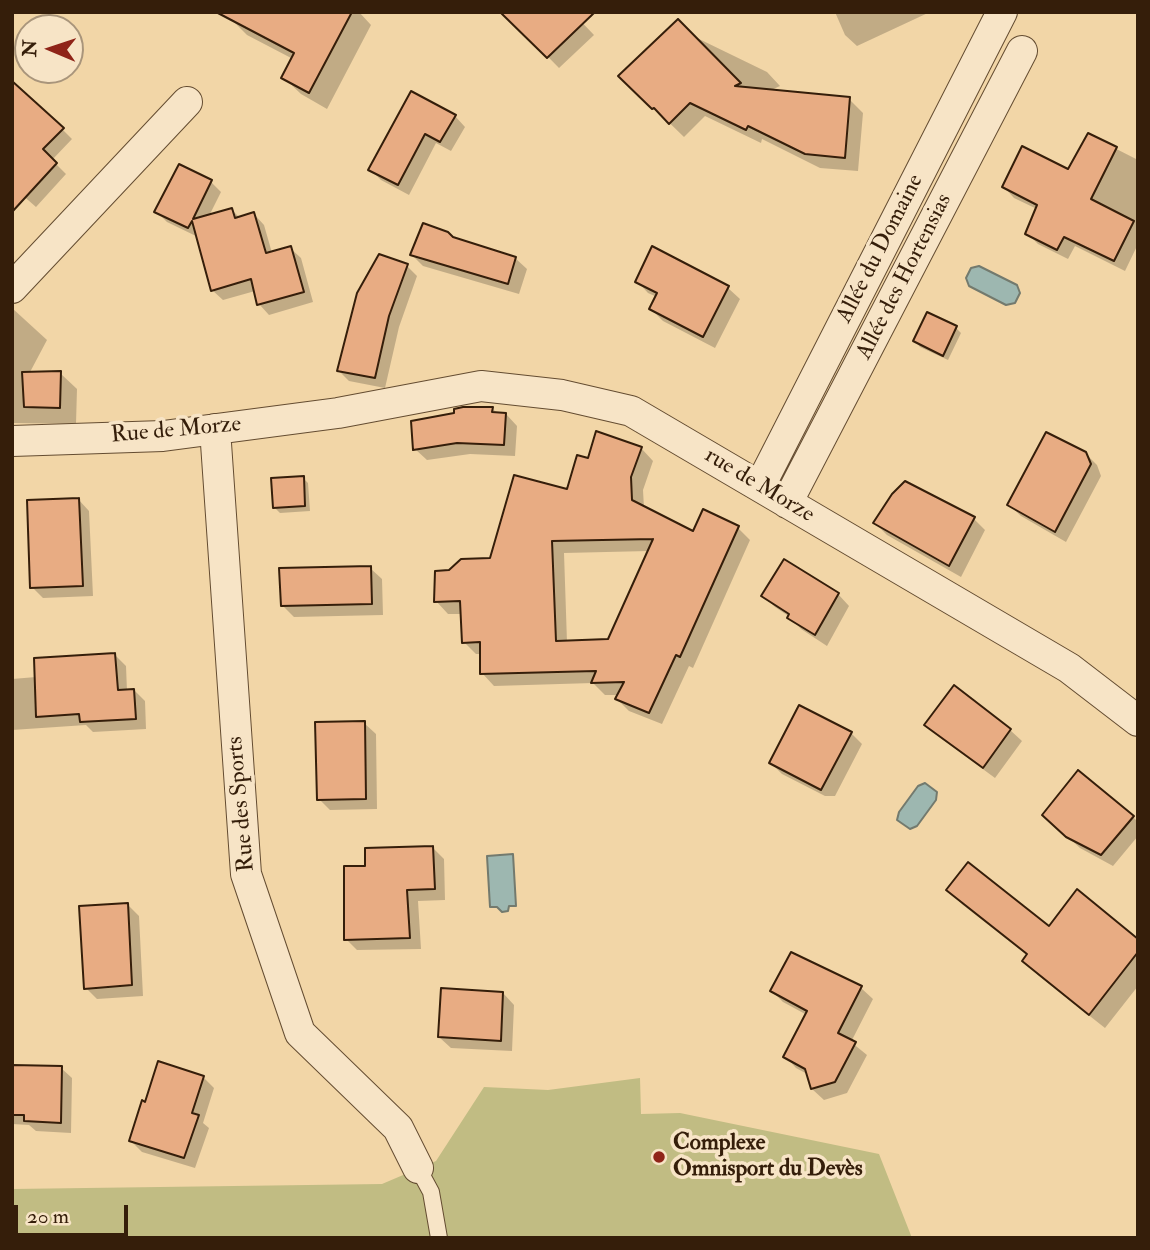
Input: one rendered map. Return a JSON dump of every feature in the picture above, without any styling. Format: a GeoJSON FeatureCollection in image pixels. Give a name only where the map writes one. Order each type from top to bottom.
{"type":"FeatureCollection","features":[{"type":"Feature","properties":{"kind":"street","name":"Allée du Domaine"},"geometry":{"type":"LineString","coordinates":[[760,486],[1002,12]]}},
{"type":"Feature","properties":{"kind":"street","name":"Allée des Hortensias"},"geometry":{"type":"LineString","coordinates":[[787,503],[1022,51]]}},
{"type":"Feature","properties":{"kind":"street"},"geometry":{"type":"LineString","coordinates":[[12,288],[187,102]]}},
{"type":"Feature","properties":{"kind":"street","name":"rue de Morze"},"geometry":{"type":"LineString","coordinates":[[338,413],[481,386],[562,396],[631,411],[1069,668],[1138,721]]}},
{"type":"Feature","properties":{"kind":"street","name":"Rue de Morze"},"geometry":{"type":"LineString","coordinates":[[12,441],[163,436],[338,413]]}},
{"type":"Feature","properties":{"kind":"street","name":"Rue des Sports"},"geometry":{"type":"LineString","coordinates":[[215,429],[246,874],[300,1033],[398,1128],[418,1168]]}},
{"type":"Feature","properties":{"kind":"lane"},"geometry":{"type":"LineString","coordinates":[[418,1168],[431,1192],[439,1238]]}},
{"type":"Feature","properties":{"kind":"shaded area","name":"Complexe Omnisport du Devès"},"geometry":{"type":"Polygon","coordinates":[[[640,1078],[641,1114],[680,1113],[879,1154],[912,1238],[12,1238],[12,1189],[382,1184],[436,1161],[484,1087],[548,1090],[640,1078]]]}},
{"type":"Feature","properties":{"kind":"water"},"geometry":{"type":"Polygon","coordinates":[[[979,266],[1017,285],[1020,293],[1015,303],[1006,305],[969,286],[966,278],[971,268],[979,266]]]}},
{"type":"Feature","properties":{"kind":"water"},"geometry":{"type":"Polygon","coordinates":[[[925,783],[937,792],[936,800],[917,826],[910,829],[897,820],[899,812],[918,786],[925,783]]]}},
{"type":"Feature","properties":{"kind":"water"},"geometry":{"type":"Polygon","coordinates":[[[513,854],[516,906],[509,906],[508,911],[502,912],[497,907],[490,907],[487,856],[513,854]]]}},
{"type":"Feature","properties":{"kind":"building"},"geometry":{"type":"Polygon","coordinates":[[[216,12],[352,12],[309,93],[281,78],[294,53],[216,12]]]}},
{"type":"Feature","properties":{"kind":"building"},"geometry":{"type":"Polygon","coordinates":[[[500,12],[595,12],[547,58],[500,12]]]}},
{"type":"Feature","properties":{"kind":"building"},"geometry":{"type":"Polygon","coordinates":[[[678,19],[741,83],[735,86],[850,97],[845,158],[805,154],[748,126],[746,130],[690,103],[669,124],[618,76],[678,19]]]}},
{"type":"Feature","properties":{"kind":"building"},"geometry":{"type":"Polygon","coordinates":[[[12,81],[64,128],[43,149],[57,163],[12,212],[12,81]]]}},
{"type":"Feature","properties":{"kind":"building"},"geometry":{"type":"Polygon","coordinates":[[[411,91],[456,115],[440,142],[425,134],[398,185],[368,170],[411,91]]]}},
{"type":"Feature","properties":{"kind":"building"},"geometry":{"type":"Polygon","coordinates":[[[1088,133],[1117,147],[1091,199],[1134,221],[1114,261],[1064,237],[1057,250],[1025,234],[1037,205],[1002,187],[1022,146],[1068,169],[1088,133]]]}},
{"type":"Feature","properties":{"kind":"building"},"geometry":{"type":"Polygon","coordinates":[[[179,164],[212,180],[193,219],[232,208],[235,218],[254,212],[266,253],[291,246],[304,292],[257,305],[251,279],[211,291],[192,221],[188,228],[154,212],[179,164]]]}},
{"type":"Feature","properties":{"kind":"building"},"geometry":{"type":"Polygon","coordinates":[[[423,223],[448,232],[453,237],[516,257],[508,284],[410,255],[423,223]]]}},
{"type":"Feature","properties":{"kind":"building"},"geometry":{"type":"Polygon","coordinates":[[[652,246],[729,286],[703,337],[649,309],[657,293],[635,282],[652,246]]]}},
{"type":"Feature","properties":{"kind":"building"},"geometry":{"type":"Polygon","coordinates":[[[379,254],[408,264],[389,316],[375,378],[337,371],[357,293],[379,254]]]}},
{"type":"Feature","properties":{"kind":"building"},"geometry":{"type":"Polygon","coordinates":[[[927,312],[957,326],[943,356],[913,341],[927,312]]]}},
{"type":"Feature","properties":{"kind":"building"},"geometry":{"type":"Polygon","coordinates":[[[61,371],[60,408],[24,407],[22,372],[61,371]]]}},
{"type":"Feature","properties":{"kind":"building"},"geometry":{"type":"Polygon","coordinates":[[[493,407],[492,412],[506,413],[504,445],[457,443],[413,450],[411,421],[454,413],[454,409],[493,407]]]}},
{"type":"Feature","properties":{"kind":"building"},"geometry":{"type":"Polygon","coordinates":[[[596,431],[642,447],[631,477],[632,500],[693,531],[703,509],[739,526],[680,657],[676,655],[649,713],[615,699],[624,682],[591,683],[596,671],[480,674],[480,642],[462,643],[460,601],[434,602],[435,571],[449,570],[461,559],[490,558],[514,475],[567,489],[577,455],[588,458],[596,431]],[[653,539],[552,541],[556,641],[608,639],[653,539]]]}},
{"type":"Feature","properties":{"kind":"building"},"geometry":{"type":"Polygon","coordinates":[[[1046,432],[1086,452],[1091,464],[1055,532],[1007,505],[1046,432]]]}},
{"type":"Feature","properties":{"kind":"building"},"geometry":{"type":"Polygon","coordinates":[[[304,476],[305,506],[273,508],[271,478],[304,476]]]}},
{"type":"Feature","properties":{"kind":"building"},"geometry":{"type":"Polygon","coordinates":[[[905,481],[975,517],[949,566],[873,523],[892,494],[905,481]]]}},
{"type":"Feature","properties":{"kind":"building"},"geometry":{"type":"Polygon","coordinates":[[[79,498],[83,586],[30,588],[27,500],[79,498]]]}},
{"type":"Feature","properties":{"kind":"building"},"geometry":{"type":"Polygon","coordinates":[[[784,559],[839,593],[815,635],[787,618],[789,614],[761,596],[784,559]]]}},
{"type":"Feature","properties":{"kind":"building"},"geometry":{"type":"Polygon","coordinates":[[[371,566],[372,604],[281,606],[279,568],[371,566]]]}},
{"type":"Feature","properties":{"kind":"building"},"geometry":{"type":"Polygon","coordinates":[[[115,653],[118,690],[134,689],[136,719],[80,722],[79,714],[36,717],[34,658],[115,653]]]}},
{"type":"Feature","properties":{"kind":"building"},"geometry":{"type":"Polygon","coordinates":[[[954,685],[1011,729],[983,768],[924,725],[954,685]]]}},
{"type":"Feature","properties":{"kind":"building"},"geometry":{"type":"Polygon","coordinates":[[[799,705],[852,732],[821,790],[769,763],[799,705]]]}},
{"type":"Feature","properties":{"kind":"building"},"geometry":{"type":"Polygon","coordinates":[[[365,721],[366,799],[317,800],[315,722],[365,721]]]}},
{"type":"Feature","properties":{"kind":"building"},"geometry":{"type":"Polygon","coordinates":[[[1078,770],[1134,816],[1101,855],[1066,837],[1042,815],[1078,770]]]}},
{"type":"Feature","properties":{"kind":"building"},"geometry":{"type":"Polygon","coordinates":[[[433,846],[435,889],[407,890],[410,938],[344,940],[344,866],[365,866],[365,848],[433,846]]]}},
{"type":"Feature","properties":{"kind":"building"},"geometry":{"type":"Polygon","coordinates":[[[968,862],[1049,926],[1077,889],[1138,939],[1138,952],[1089,1015],[1022,961],[1027,954],[946,890],[968,862]]]}},
{"type":"Feature","properties":{"kind":"building"},"geometry":{"type":"Polygon","coordinates":[[[128,903],[132,985],[84,989],[79,906],[128,903]]]}},
{"type":"Feature","properties":{"kind":"building"},"geometry":{"type":"Polygon","coordinates":[[[791,952],[862,986],[838,1033],[856,1042],[835,1082],[811,1089],[805,1069],[783,1057],[807,1011],[770,991],[791,952]]]}},
{"type":"Feature","properties":{"kind":"building"},"geometry":{"type":"Polygon","coordinates":[[[441,988],[503,992],[501,1041],[438,1037],[441,988]]]}},
{"type":"Feature","properties":{"kind":"building"},"geometry":{"type":"Polygon","coordinates":[[[158,1061],[204,1076],[192,1113],[199,1115],[184,1158],[129,1141],[158,1061]]]}},
{"type":"Feature","properties":{"kind":"building"},"geometry":{"type":"Polygon","coordinates":[[[12,1065],[62,1066],[61,1123],[24,1121],[24,1115],[12,1115],[12,1065]]]}},
{"type":"Feature","properties":{"kind":"place","name":"Complexe Omnisport du Devès"},"geometry":{"type":"Point","coordinates":[659,1157]}}]}
